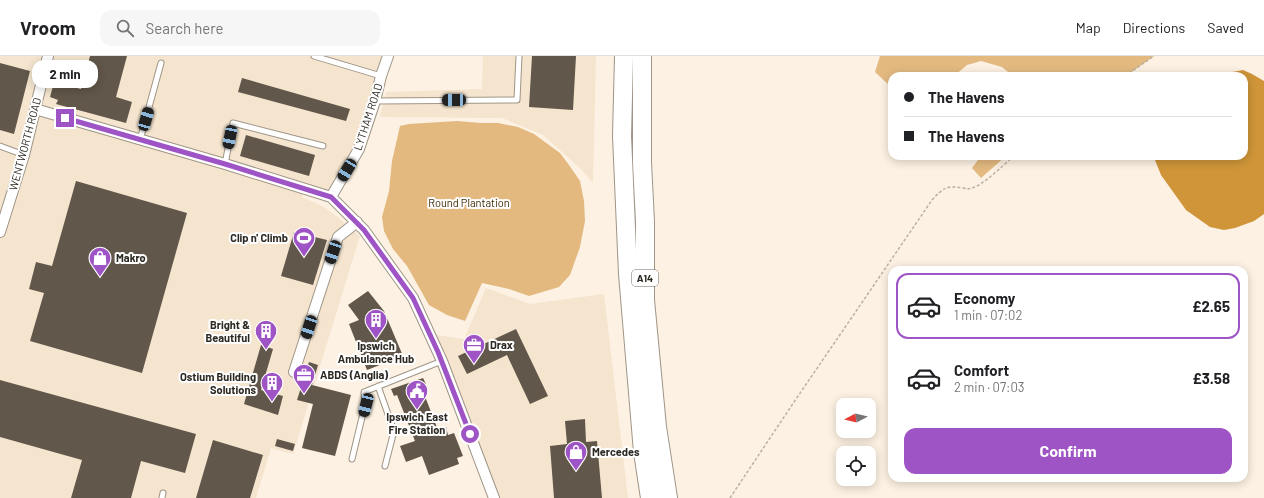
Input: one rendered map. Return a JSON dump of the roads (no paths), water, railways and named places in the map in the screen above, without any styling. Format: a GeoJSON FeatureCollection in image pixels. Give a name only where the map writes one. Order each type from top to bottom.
{"type":"FeatureCollection","features":[{"type":"Feature","properties":{"kind":"highway","name":"A14"},"geometry":{"type":"LineString","coordinates":[[624,56],[622,136],[628,274],[644,452],[650,498]]}},
{"type":"Feature","properties":{"kind":"highway","name":"A14"},"geometry":{"type":"LineString","coordinates":[[642,56],[642,162],[645,222],[645,300],[657,427],[668,498]]}},
{"type":"Feature","properties":{"kind":"street","name":"WENTWORTH ROAD"},"geometry":{"type":"LineString","coordinates":[[0,232],[24,155],[48,56]]}},
{"type":"Feature","properties":{"kind":"street","name":"LYTHAM ROAD"},"geometry":{"type":"LineString","coordinates":[[331,197],[359,149],[388,56]]}},
{"type":"Feature","properties":{"kind":"street"},"geometry":{"type":"LineString","coordinates":[[35,109],[225,164],[331,197],[358,222],[413,298],[442,361],[494,498]]}},
{"type":"Feature","properties":{"kind":"street"},"geometry":{"type":"LineString","coordinates":[[294,372],[338,237],[358,222]]}},
{"type":"Feature","properties":{"kind":"lane"},"geometry":{"type":"LineString","coordinates":[[314,56],[381,76]]}},
{"type":"Feature","properties":{"kind":"lane"},"geometry":{"type":"LineString","coordinates":[[375,101],[517,100],[519,56]]}},
{"type":"Feature","properties":{"kind":"lane"},"geometry":{"type":"LineString","coordinates":[[140,140],[161,63]]}},
{"type":"Feature","properties":{"kind":"lane"},"geometry":{"type":"LineString","coordinates":[[225,164],[233,123],[323,146]]}},
{"type":"Feature","properties":{"kind":"lane"},"geometry":{"type":"LineString","coordinates":[[0,146],[24,155]]}},
{"type":"Feature","properties":{"kind":"lane"},"geometry":{"type":"LineString","coordinates":[[352,459],[366,405],[364,392],[442,361]]}},
{"type":"Feature","properties":{"kind":"lane"},"geometry":{"type":"LineString","coordinates":[[378,386],[394,431],[385,466]]}},
{"type":"Feature","properties":{"kind":"place","name":"Clip n' Climb"},"geometry":{"type":"Point","coordinates":[304,258]}},
{"type":"Feature","properties":{"kind":"place","name":"Makro"},"geometry":{"type":"Point","coordinates":[100,278]}},
{"type":"Feature","properties":{"kind":"place","name":"Ipswich Ambulance Hub"},"geometry":{"type":"Point","coordinates":[376,340]}},
{"type":"Feature","properties":{"kind":"place","name":"Bright & Beautiful"},"geometry":{"type":"Point","coordinates":[266,350]}},
{"type":"Feature","properties":{"kind":"place","name":"Drax"},"geometry":{"type":"Point","coordinates":[474,364]}},
{"type":"Feature","properties":{"kind":"place","name":"ABDS (Anglia)"},"geometry":{"type":"Point","coordinates":[304,394]}},
{"type":"Feature","properties":{"kind":"place","name":"Ostium Building Solutions"},"geometry":{"type":"Point","coordinates":[272,402]}},
{"type":"Feature","properties":{"kind":"place","name":"Ipswich East Fire Station"},"geometry":{"type":"Point","coordinates":[417,410]}},
{"type":"Feature","properties":{"kind":"place","name":"Mercedes"},"geometry":{"type":"Point","coordinates":[576,472]}},
{"type":"Feature","properties":{"kind":"park label","name":"Round Plantation"},"geometry":{"type":"Point","coordinates":[469,203]}}]}
